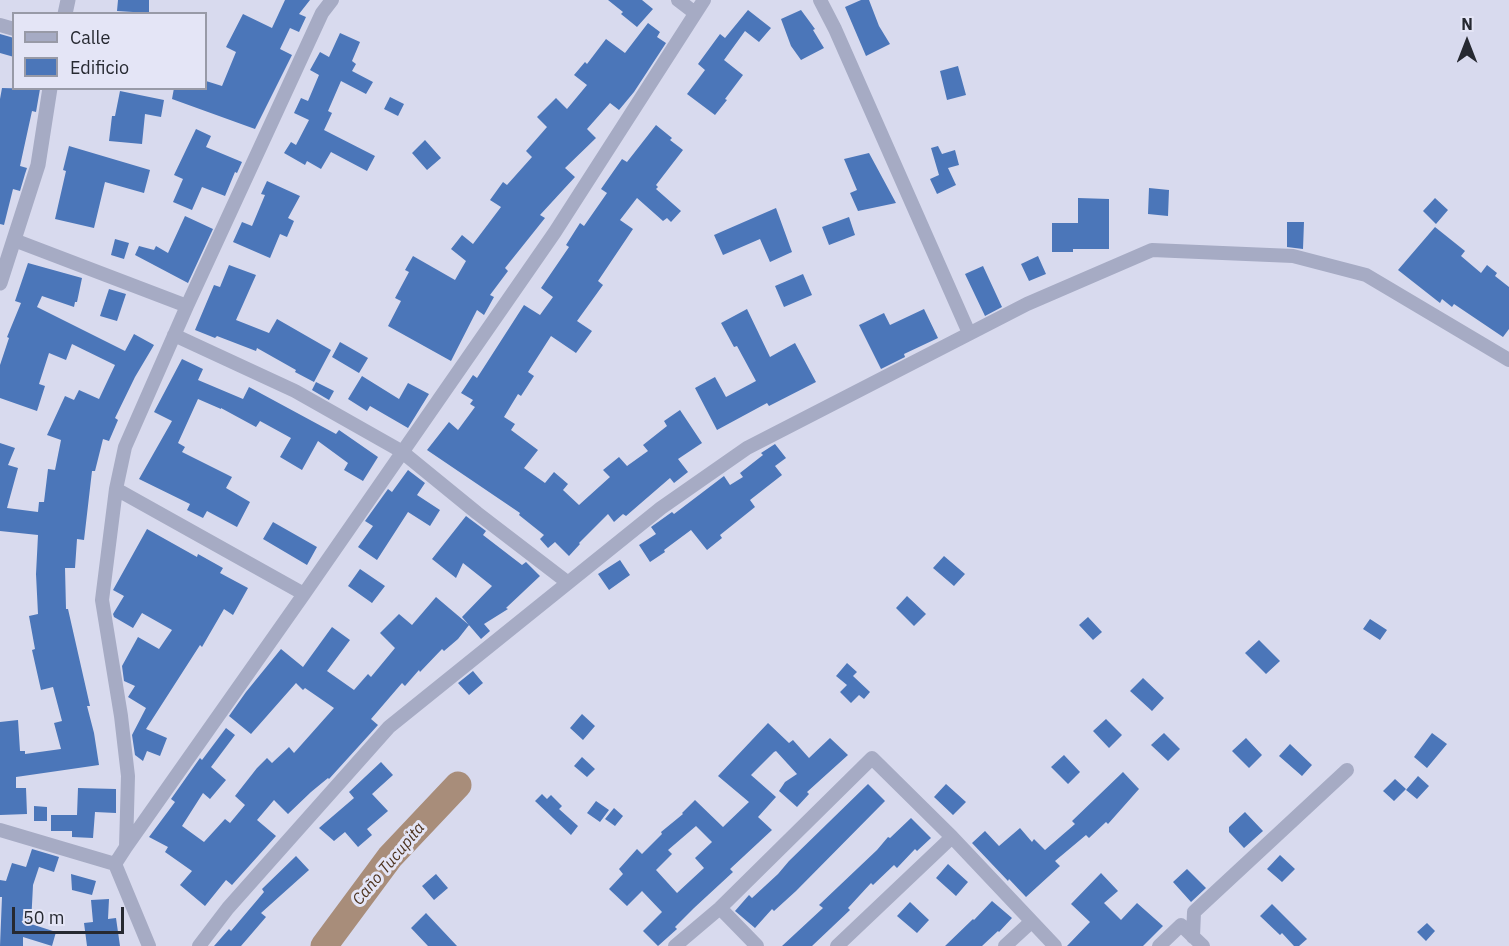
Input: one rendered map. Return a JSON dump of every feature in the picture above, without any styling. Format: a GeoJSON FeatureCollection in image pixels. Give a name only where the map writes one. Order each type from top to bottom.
{"type":"FeatureCollection","features":[{"type":"Feature","properties":{"kind":"street"},"geometry":{"type":"LineString","coordinates":[[126,847],[128,776],[121,716],[102,600],[116,489],[125,447],[187,306],[322,13],[332,0]]}},
{"type":"Feature","properties":{"kind":"street"},"geometry":{"type":"LineString","coordinates":[[678,0],[695,13]]}},
{"type":"Feature","properties":{"kind":"street"},"geometry":{"type":"LineString","coordinates":[[115,864],[555,232],[704,0]]}},
{"type":"Feature","properties":{"kind":"street"},"geometry":{"type":"LineString","coordinates":[[820,0],[969,333]]}},
{"type":"Feature","properties":{"kind":"street"},"geometry":{"type":"LineString","coordinates":[[0,283],[38,165],[50,90]]}},
{"type":"Feature","properties":{"kind":"street"},"geometry":{"type":"LineString","coordinates":[[14,240],[187,306]]}},
{"type":"Feature","properties":{"kind":"street"},"geometry":{"type":"LineString","coordinates":[[199,946],[228,908],[389,727],[661,508],[747,448],[1027,304],[1152,250],[1293,256],[1366,275],[1509,360]]}},
{"type":"Feature","properties":{"kind":"street"},"geometry":{"type":"LineString","coordinates":[[174,335],[295,391],[401,451],[567,582]]}},
{"type":"Feature","properties":{"kind":"street"},"geometry":{"type":"LineString","coordinates":[[116,489],[304,594]]}},
{"type":"Feature","properties":{"kind":"street"},"geometry":{"type":"LineString","coordinates":[[675,946],[720,908],[872,758],[952,837],[1055,946]]}},
{"type":"Feature","properties":{"kind":"street"},"geometry":{"type":"LineString","coordinates":[[1198,941],[1194,912],[1347,770]]}},
{"type":"Feature","properties":{"kind":"street"},"geometry":{"type":"LineString","coordinates":[[0,830],[115,864]]}},
{"type":"Feature","properties":{"kind":"street"},"geometry":{"type":"LineString","coordinates":[[837,946],[952,837]]}},
{"type":"Feature","properties":{"kind":"street"},"geometry":{"type":"LineString","coordinates":[[115,864],[149,946]]}},
{"type":"Feature","properties":{"kind":"street"},"geometry":{"type":"LineString","coordinates":[[720,908],[757,946]]}},
{"type":"Feature","properties":{"kind":"street"},"geometry":{"type":"LineString","coordinates":[[1005,946],[1031,922]]}},
{"type":"Feature","properties":{"kind":"street"},"geometry":{"type":"LineString","coordinates":[[1158,946],[1181,926],[1198,941]]}},
{"type":"Feature","properties":{"kind":"building"},"geometry":{"type":"Polygon","coordinates":[[[118,0],[149,0],[149,12],[117,11],[118,0]]]}},
{"type":"Feature","properties":{"kind":"building"},"geometry":{"type":"Polygon","coordinates":[[[285,0],[310,0],[299,14],[306,17],[299,32],[290,28],[280,49],[292,55],[255,129],[172,99],[174,90],[207,90],[207,81],[222,86],[236,52],[226,47],[243,14],[272,28],[285,0]]]}},
{"type":"Feature","properties":{"kind":"building"},"geometry":{"type":"Polygon","coordinates":[[[608,0],[642,0],[653,9],[637,27],[608,0]]]}},
{"type":"Feature","properties":{"kind":"building"},"geometry":{"type":"Polygon","coordinates":[[[861,0],[869,0],[879,26],[890,44],[866,56],[845,7],[861,0]]]}},
{"type":"Feature","properties":{"kind":"building"},"geometry":{"type":"Polygon","coordinates":[[[748,10],[771,28],[759,42],[745,31],[724,60],[743,75],[715,115],[687,94],[705,70],[698,64],[720,34],[725,38],[748,10]]]}},
{"type":"Feature","properties":{"kind":"building"},"geometry":{"type":"Polygon","coordinates":[[[801,10],[815,29],[813,30],[824,48],[801,60],[791,46],[781,19],[801,10]]]}},
{"type":"Feature","properties":{"kind":"building"},"geometry":{"type":"Polygon","coordinates":[[[648,23],[660,32],[657,37],[666,43],[634,92],[619,110],[610,103],[587,129],[596,138],[565,168],[575,177],[540,215],[545,218],[505,268],[508,271],[490,295],[494,297],[484,315],[477,310],[451,361],[388,326],[401,301],[395,298],[409,272],[405,270],[413,256],[455,280],[466,261],[451,249],[462,235],[473,244],[501,207],[490,200],[503,182],[507,185],[532,157],[526,151],[547,127],[537,117],[556,98],[567,109],[587,85],[574,75],[585,62],[587,64],[606,39],[625,53],[648,23]]]}},
{"type":"Feature","properties":{"kind":"building"},"geometry":{"type":"Polygon","coordinates":[[[340,33],[360,42],[352,61],[356,64],[352,71],[373,82],[366,94],[341,81],[328,111],[332,113],[324,130],[375,156],[367,171],[331,152],[321,169],[307,161],[305,165],[284,153],[291,142],[296,145],[309,120],[294,113],[301,98],[308,101],[319,75],[310,70],[320,52],[329,57],[340,33]]]}},
{"type":"Feature","properties":{"kind":"building"},"geometry":{"type":"Polygon","coordinates":[[[0,34],[12,37],[12,56],[0,53],[0,34]]]}},
{"type":"Feature","properties":{"kind":"building"},"geometry":{"type":"Polygon","coordinates":[[[958,66],[966,95],[947,100],[940,71],[958,66]]]}},
{"type":"Feature","properties":{"kind":"building"},"geometry":{"type":"Polygon","coordinates":[[[2,88],[40,90],[36,112],[32,111],[20,166],[27,168],[20,191],[13,189],[4,225],[0,224],[0,99],[2,88]]]}},
{"type":"Feature","properties":{"kind":"building"},"geometry":{"type":"Polygon","coordinates":[[[120,91],[164,100],[161,117],[145,114],[142,144],[109,141],[112,116],[115,116],[120,91]]]}},
{"type":"Feature","properties":{"kind":"building"},"geometry":{"type":"Polygon","coordinates":[[[390,97],[404,104],[398,116],[384,109],[390,97]]]}},
{"type":"Feature","properties":{"kind":"building"},"geometry":{"type":"Polygon","coordinates":[[[656,125],[683,150],[656,185],[658,187],[656,189],[681,211],[671,222],[667,218],[663,221],[637,198],[620,220],[633,229],[598,281],[603,285],[577,321],[592,331],[576,353],[551,336],[528,372],[534,376],[521,396],[518,394],[504,417],[515,424],[511,430],[538,450],[524,468],[545,483],[554,472],[568,484],[563,490],[579,505],[610,477],[603,470],[619,457],[627,466],[648,451],[643,445],[667,426],[664,421],[680,410],[702,443],[678,459],[688,472],[674,483],[670,478],[626,516],[623,514],[614,522],[608,514],[569,556],[555,542],[548,548],[540,539],[544,535],[519,515],[520,513],[427,450],[449,422],[458,430],[475,407],[470,404],[473,400],[461,393],[473,375],[477,378],[524,305],[540,315],[553,297],[541,288],[569,247],[566,245],[580,223],[584,226],[607,193],[601,189],[622,159],[627,162],[656,125]]]}},
{"type":"Feature","properties":{"kind":"building"},"geometry":{"type":"Polygon","coordinates":[[[196,129],[211,136],[206,147],[242,162],[225,196],[202,187],[192,210],[173,202],[183,179],[174,175],[196,129]]]}},
{"type":"Feature","properties":{"kind":"building"},"geometry":{"type":"Polygon","coordinates":[[[425,140],[441,158],[427,170],[412,153],[425,140]]]}},
{"type":"Feature","properties":{"kind":"building"},"geometry":{"type":"Polygon","coordinates":[[[69,146],[150,170],[144,193],[105,182],[94,228],[55,219],[69,146]]]}},
{"type":"Feature","properties":{"kind":"building"},"geometry":{"type":"Polygon","coordinates":[[[938,146],[942,154],[955,150],[959,165],[948,168],[956,185],[937,194],[930,179],[939,175],[931,148],[938,146]]]}},
{"type":"Feature","properties":{"kind":"building"},"geometry":{"type":"Polygon","coordinates":[[[869,153],[896,203],[858,211],[850,193],[857,190],[844,159],[869,153]]]}},
{"type":"Feature","properties":{"kind":"building"},"geometry":{"type":"Polygon","coordinates":[[[267,181],[300,196],[288,218],[294,221],[287,237],[280,234],[270,258],[233,242],[242,222],[252,226],[265,195],[261,194],[267,181]]]}},
{"type":"Feature","properties":{"kind":"building"},"geometry":{"type":"Polygon","coordinates":[[[1149,188],[1169,190],[1168,216],[1148,214],[1149,188]]]}},
{"type":"Feature","properties":{"kind":"building"},"geometry":{"type":"Polygon","coordinates":[[[1078,198],[1109,199],[1109,249],[1073,249],[1073,252],[1052,252],[1052,223],[1078,223],[1078,198]]]}},
{"type":"Feature","properties":{"kind":"building"},"geometry":{"type":"Polygon","coordinates":[[[1435,198],[1448,210],[1436,224],[1423,211],[1435,198]]]}},
{"type":"Feature","properties":{"kind":"building"},"geometry":{"type":"Polygon","coordinates":[[[776,208],[792,252],[770,262],[760,239],[723,255],[714,235],[776,208]]]}},
{"type":"Feature","properties":{"kind":"building"},"geometry":{"type":"Polygon","coordinates":[[[185,216],[213,229],[188,283],[135,255],[139,246],[154,250],[156,246],[168,253],[185,216]]]}},
{"type":"Feature","properties":{"kind":"building"},"geometry":{"type":"Polygon","coordinates":[[[849,217],[855,235],[829,245],[822,227],[849,217]]]}},
{"type":"Feature","properties":{"kind":"building"},"geometry":{"type":"Polygon","coordinates":[[[1287,222],[1304,222],[1303,249],[1287,247],[1287,222]]]}},
{"type":"Feature","properties":{"kind":"building"},"geometry":{"type":"Polygon","coordinates":[[[1435,227],[1465,251],[1461,256],[1481,273],[1487,265],[1497,273],[1495,276],[1509,287],[1509,329],[1503,337],[1454,304],[1452,307],[1442,299],[1440,303],[1398,270],[1435,227]]]}},
{"type":"Feature","properties":{"kind":"building"},"geometry":{"type":"Polygon","coordinates":[[[115,239],[129,243],[124,259],[111,255],[115,239]]]}},
{"type":"Feature","properties":{"kind":"building"},"geometry":{"type":"Polygon","coordinates":[[[1038,256],[1046,274],[1029,281],[1021,264],[1038,256]]]}},
{"type":"Feature","properties":{"kind":"building"},"geometry":{"type":"Polygon","coordinates":[[[28,263],[82,278],[74,307],[42,296],[37,307],[125,351],[134,334],[154,345],[115,418],[118,420],[109,441],[103,439],[95,471],[92,471],[84,540],[77,539],[75,568],[65,568],[66,609],[68,609],[90,706],[87,706],[99,765],[16,777],[16,788],[26,788],[27,814],[0,815],[0,722],[18,720],[20,751],[25,751],[25,754],[61,749],[54,723],[62,721],[53,687],[41,690],[32,650],[35,649],[29,616],[38,614],[36,574],[38,535],[0,531],[0,443],[15,448],[8,465],[18,468],[7,508],[38,512],[39,502],[44,502],[48,469],[55,470],[61,440],[47,435],[65,396],[74,400],[79,390],[99,399],[115,365],[72,344],[66,360],[49,353],[39,384],[45,386],[37,411],[0,398],[0,365],[9,338],[7,337],[21,303],[15,301],[28,263]]]}},
{"type":"Feature","properties":{"kind":"building"},"geometry":{"type":"Polygon","coordinates":[[[229,265],[256,275],[236,320],[269,333],[277,319],[331,350],[314,382],[257,348],[256,351],[195,330],[214,285],[220,287],[229,265]]]}},
{"type":"Feature","properties":{"kind":"building"},"geometry":{"type":"Polygon","coordinates":[[[983,266],[1002,307],[985,316],[965,274],[983,266]]]}},
{"type":"Feature","properties":{"kind":"building"},"geometry":{"type":"Polygon","coordinates":[[[803,274],[812,295],[784,307],[775,286],[803,274]]]}},
{"type":"Feature","properties":{"kind":"building"},"geometry":{"type":"Polygon","coordinates":[[[109,289],[126,294],[117,321],[100,316],[109,289]]]}},
{"type":"Feature","properties":{"kind":"building"},"geometry":{"type":"Polygon","coordinates":[[[747,309],[770,357],[795,343],[816,382],[769,406],[767,403],[717,430],[695,388],[715,377],[726,397],[756,381],[737,346],[734,347],[721,323],[747,309]]]}},
{"type":"Feature","properties":{"kind":"building"},"geometry":{"type":"Polygon","coordinates":[[[924,309],[938,338],[904,354],[905,357],[881,369],[859,325],[884,313],[890,325],[924,309]]]}},
{"type":"Feature","properties":{"kind":"building"},"geometry":{"type":"Polygon","coordinates":[[[340,342],[368,358],[359,373],[332,357],[340,342]]]}},
{"type":"Feature","properties":{"kind":"building"},"geometry":{"type":"Polygon","coordinates":[[[182,359],[203,369],[198,380],[243,399],[249,387],[336,434],[339,430],[378,457],[363,481],[344,470],[348,463],[318,441],[302,470],[280,457],[291,438],[260,421],[256,427],[221,408],[198,399],[178,443],[185,447],[182,452],[232,477],[226,488],[250,502],[237,527],[207,511],[203,518],[187,510],[190,504],[139,479],[172,421],[154,412],[182,359]]]}},
{"type":"Feature","properties":{"kind":"building"},"geometry":{"type":"Polygon","coordinates":[[[362,376],[399,399],[408,383],[429,394],[408,428],[370,406],[367,411],[348,399],[362,376]]]}},
{"type":"Feature","properties":{"kind":"building"},"geometry":{"type":"Polygon","coordinates":[[[316,382],[334,391],[329,400],[312,390],[316,382]]]}},
{"type":"Feature","properties":{"kind":"building"},"geometry":{"type":"Polygon","coordinates":[[[775,444],[786,458],[775,466],[782,475],[750,500],[755,507],[720,535],[722,538],[707,550],[691,530],[650,562],[639,545],[656,534],[651,527],[672,512],[674,514],[724,476],[730,485],[743,477],[740,473],[763,455],[761,453],[775,444]]]}},
{"type":"Feature","properties":{"kind":"building"},"geometry":{"type":"Polygon","coordinates":[[[408,470],[425,483],[417,495],[440,510],[430,526],[408,512],[377,560],[358,547],[373,526],[365,521],[388,489],[392,492],[408,470]]]}},
{"type":"Feature","properties":{"kind":"building"},"geometry":{"type":"Polygon","coordinates":[[[466,516],[486,531],[483,535],[522,565],[526,562],[540,576],[506,608],[508,609],[484,624],[490,631],[481,639],[462,617],[492,586],[463,563],[456,578],[432,559],[466,516]]]}},
{"type":"Feature","properties":{"kind":"building"},"geometry":{"type":"Polygon","coordinates":[[[273,522],[317,547],[307,565],[263,539],[273,522]]]}},
{"type":"Feature","properties":{"kind":"building"},"geometry":{"type":"Polygon","coordinates":[[[147,529],[197,557],[198,554],[223,568],[220,573],[248,588],[233,615],[224,609],[202,647],[200,645],[146,729],[167,738],[160,756],[147,751],[143,761],[135,755],[132,735],[146,708],[128,697],[135,686],[124,681],[122,666],[138,637],[159,649],[172,630],[142,613],[133,628],[114,617],[113,614],[124,596],[113,590],[147,529]]]}},
{"type":"Feature","properties":{"kind":"building"},"geometry":{"type":"Polygon","coordinates":[[[944,556],[965,574],[954,586],[933,568],[944,556]]]}},
{"type":"Feature","properties":{"kind":"building"},"geometry":{"type":"Polygon","coordinates":[[[620,560],[630,575],[609,590],[598,574],[620,560]]]}},
{"type":"Feature","properties":{"kind":"building"},"geometry":{"type":"Polygon","coordinates":[[[360,569],[385,586],[372,603],[348,586],[360,569]]]}},
{"type":"Feature","properties":{"kind":"building"},"geometry":{"type":"Polygon","coordinates":[[[907,596],[926,614],[914,626],[896,608],[907,596]]]}},
{"type":"Feature","properties":{"kind":"building"},"geometry":{"type":"Polygon","coordinates":[[[436,597],[469,625],[458,639],[444,651],[442,649],[405,686],[402,683],[371,719],[378,725],[329,779],[288,814],[274,800],[257,820],[276,836],[232,885],[226,880],[205,906],[180,885],[192,871],[165,852],[168,847],[149,837],[175,802],[171,799],[200,758],[202,760],[226,728],[235,735],[211,767],[226,780],[210,799],[203,793],[182,826],[204,842],[225,819],[230,823],[245,805],[235,796],[257,768],[267,758],[272,763],[289,747],[294,753],[334,708],[305,688],[303,690],[296,683],[251,734],[229,716],[246,692],[281,649],[303,667],[332,627],[350,640],[327,671],[354,690],[368,674],[371,677],[395,648],[380,633],[399,614],[412,625],[436,597]]]}},
{"type":"Feature","properties":{"kind":"building"},"geometry":{"type":"Polygon","coordinates":[[[1088,617],[1102,632],[1093,640],[1079,625],[1088,617]]]}},
{"type":"Feature","properties":{"kind":"building"},"geometry":{"type":"Polygon","coordinates":[[[1370,619],[1387,630],[1380,640],[1363,629],[1370,619]]]}},
{"type":"Feature","properties":{"kind":"building"},"geometry":{"type":"Polygon","coordinates":[[[1259,640],[1280,661],[1266,674],[1245,653],[1259,640]]]}},
{"type":"Feature","properties":{"kind":"building"},"geometry":{"type":"Polygon","coordinates":[[[847,663],[857,672],[853,676],[870,692],[864,699],[859,695],[851,703],[840,692],[847,685],[836,676],[847,663]]]}},
{"type":"Feature","properties":{"kind":"building"},"geometry":{"type":"Polygon","coordinates":[[[473,671],[483,683],[469,695],[458,683],[473,671]]]}},
{"type":"Feature","properties":{"kind":"building"},"geometry":{"type":"Polygon","coordinates":[[[1143,678],[1164,698],[1152,711],[1130,691],[1143,678]]]}},
{"type":"Feature","properties":{"kind":"building"},"geometry":{"type":"Polygon","coordinates":[[[582,714],[595,726],[583,740],[570,728],[582,714]]]}},
{"type":"Feature","properties":{"kind":"building"},"geometry":{"type":"Polygon","coordinates":[[[1106,719],[1122,735],[1109,748],[1093,731],[1106,719]]]}},
{"type":"Feature","properties":{"kind":"building"},"geometry":{"type":"Polygon","coordinates":[[[768,723],[789,743],[793,740],[809,758],[830,738],[848,755],[807,792],[809,794],[797,807],[779,791],[785,782],[797,774],[776,751],[751,775],[776,797],[758,817],[772,830],[730,869],[733,872],[658,946],[643,931],[662,912],[642,891],[627,906],[609,889],[623,874],[619,869],[637,849],[642,854],[662,834],[661,832],[683,814],[695,800],[723,827],[749,802],[718,776],[768,723]],[[696,826],[668,850],[672,854],[656,870],[677,893],[704,868],[695,858],[712,842],[696,826]]]}},
{"type":"Feature","properties":{"kind":"building"},"geometry":{"type":"Polygon","coordinates":[[[1164,733],[1180,749],[1168,761],[1151,745],[1164,733]]]}},
{"type":"Feature","properties":{"kind":"building"},"geometry":{"type":"Polygon","coordinates":[[[1432,733],[1447,744],[1427,768],[1414,757],[1432,733]]]}},
{"type":"Feature","properties":{"kind":"building"},"geometry":{"type":"Polygon","coordinates":[[[1246,738],[1262,755],[1249,768],[1232,751],[1246,738]]]}},
{"type":"Feature","properties":{"kind":"building"},"geometry":{"type":"Polygon","coordinates":[[[1290,744],[1312,765],[1302,776],[1279,756],[1290,744]]]}},
{"type":"Feature","properties":{"kind":"building"},"geometry":{"type":"Polygon","coordinates":[[[1064,755],[1080,772],[1068,784],[1051,767],[1064,755]]]}},
{"type":"Feature","properties":{"kind":"building"},"geometry":{"type":"Polygon","coordinates":[[[582,757],[595,769],[587,777],[574,766],[582,757]]]}},
{"type":"Feature","properties":{"kind":"building"},"geometry":{"type":"Polygon","coordinates":[[[381,762],[393,775],[372,794],[388,811],[367,829],[372,835],[358,847],[345,832],[334,841],[319,828],[354,798],[349,792],[381,762]]]}},
{"type":"Feature","properties":{"kind":"building"},"geometry":{"type":"Polygon","coordinates":[[[1123,772],[1139,789],[1108,824],[1106,822],[1089,838],[1086,835],[1055,861],[1060,866],[1026,897],[972,843],[985,831],[999,846],[1020,828],[1032,842],[1034,839],[1045,850],[1075,824],[1072,821],[1123,772]]]}},
{"type":"Feature","properties":{"kind":"building"},"geometry":{"type":"Polygon","coordinates":[[[1418,776],[1429,786],[1417,799],[1406,790],[1418,776]]]}},
{"type":"Feature","properties":{"kind":"building"},"geometry":{"type":"Polygon","coordinates":[[[1395,779],[1406,789],[1394,801],[1383,791],[1395,779]]]}},
{"type":"Feature","properties":{"kind":"building"},"geometry":{"type":"Polygon","coordinates":[[[868,784],[885,801],[796,891],[774,911],[772,909],[755,928],[735,911],[749,895],[752,898],[778,874],[868,784]]]}},
{"type":"Feature","properties":{"kind":"building"},"geometry":{"type":"Polygon","coordinates":[[[946,784],[966,802],[953,815],[934,797],[946,784]]]}},
{"type":"Feature","properties":{"kind":"building"},"geometry":{"type":"Polygon","coordinates":[[[78,788],[116,789],[116,813],[95,812],[93,838],[72,837],[72,831],[51,831],[51,815],[77,815],[78,788]]]}},
{"type":"Feature","properties":{"kind":"building"},"geometry":{"type":"Polygon","coordinates":[[[542,794],[547,799],[551,795],[562,806],[559,809],[578,826],[571,835],[535,801],[542,794]]]}},
{"type":"Feature","properties":{"kind":"building"},"geometry":{"type":"Polygon","coordinates":[[[596,801],[609,810],[600,822],[587,813],[596,801]]]}},
{"type":"Feature","properties":{"kind":"building"},"geometry":{"type":"Polygon","coordinates":[[[34,806],[47,807],[47,821],[34,821],[34,806]]]}},
{"type":"Feature","properties":{"kind":"building"},"geometry":{"type":"Polygon","coordinates":[[[614,808],[623,816],[615,826],[605,819],[614,808]]]}},
{"type":"Feature","properties":{"kind":"building"},"geometry":{"type":"Polygon","coordinates":[[[1245,812],[1263,831],[1244,848],[1229,832],[1229,827],[1245,812]]]}},
{"type":"Feature","properties":{"kind":"building"},"geometry":{"type":"Polygon","coordinates":[[[911,818],[931,838],[917,851],[915,849],[897,868],[894,865],[873,885],[871,883],[848,908],[850,910],[812,946],[782,946],[823,908],[819,905],[888,837],[890,838],[911,818]]]}},
{"type":"Feature","properties":{"kind":"building"},"geometry":{"type":"Polygon","coordinates":[[[32,849],[59,857],[54,872],[39,867],[33,885],[31,924],[56,932],[52,946],[23,937],[23,946],[0,946],[2,897],[0,897],[0,880],[6,881],[12,863],[26,867],[32,849]]]}},
{"type":"Feature","properties":{"kind":"building"},"geometry":{"type":"Polygon","coordinates":[[[1280,855],[1295,869],[1282,882],[1267,869],[1280,855]]]}},
{"type":"Feature","properties":{"kind":"building"},"geometry":{"type":"Polygon","coordinates":[[[296,856],[309,870],[261,913],[266,917],[241,946],[214,946],[229,929],[231,931],[264,892],[262,889],[296,856]]]}},
{"type":"Feature","properties":{"kind":"building"},"geometry":{"type":"Polygon","coordinates":[[[948,864],[968,882],[956,896],[936,878],[948,864]]]}},
{"type":"Feature","properties":{"kind":"building"},"geometry":{"type":"Polygon","coordinates":[[[1187,869],[1206,888],[1191,902],[1173,882],[1187,869]]]}},
{"type":"Feature","properties":{"kind":"building"},"geometry":{"type":"Polygon","coordinates":[[[1101,873],[1118,891],[1104,903],[1121,920],[1137,903],[1163,926],[1143,946],[1067,946],[1090,922],[1071,904],[1101,873]]]}},
{"type":"Feature","properties":{"kind":"building"},"geometry":{"type":"Polygon","coordinates":[[[71,874],[96,881],[92,895],[72,890],[71,874]]]}},
{"type":"Feature","properties":{"kind":"building"},"geometry":{"type":"Polygon","coordinates":[[[436,874],[448,888],[434,900],[422,886],[436,874]]]}},
{"type":"Feature","properties":{"kind":"building"},"geometry":{"type":"Polygon","coordinates":[[[109,899],[108,919],[116,918],[120,946],[87,946],[84,923],[93,922],[91,900],[109,899]]]}},
{"type":"Feature","properties":{"kind":"building"},"geometry":{"type":"Polygon","coordinates":[[[992,901],[1012,918],[999,932],[982,946],[945,946],[974,920],[992,901]]]}},
{"type":"Feature","properties":{"kind":"building"},"geometry":{"type":"Polygon","coordinates":[[[910,902],[929,920],[917,933],[897,916],[910,902]]]}},
{"type":"Feature","properties":{"kind":"building"},"geometry":{"type":"Polygon","coordinates":[[[1272,904],[1307,939],[1299,946],[1294,946],[1282,933],[1280,935],[1260,916],[1272,904]]]}},
{"type":"Feature","properties":{"kind":"building"},"geometry":{"type":"Polygon","coordinates":[[[426,913],[457,946],[428,946],[411,928],[426,913]]]}},
{"type":"Feature","properties":{"kind":"building"},"geometry":{"type":"Polygon","coordinates":[[[1427,923],[1435,931],[1426,941],[1417,932],[1427,923]]]}},
{"type":"Feature","properties":{"kind":"waterway","name":"Caño Tucupita"},"geometry":{"type":"LineString","coordinates":[[324,946],[390,857],[458,785]]}}]}
